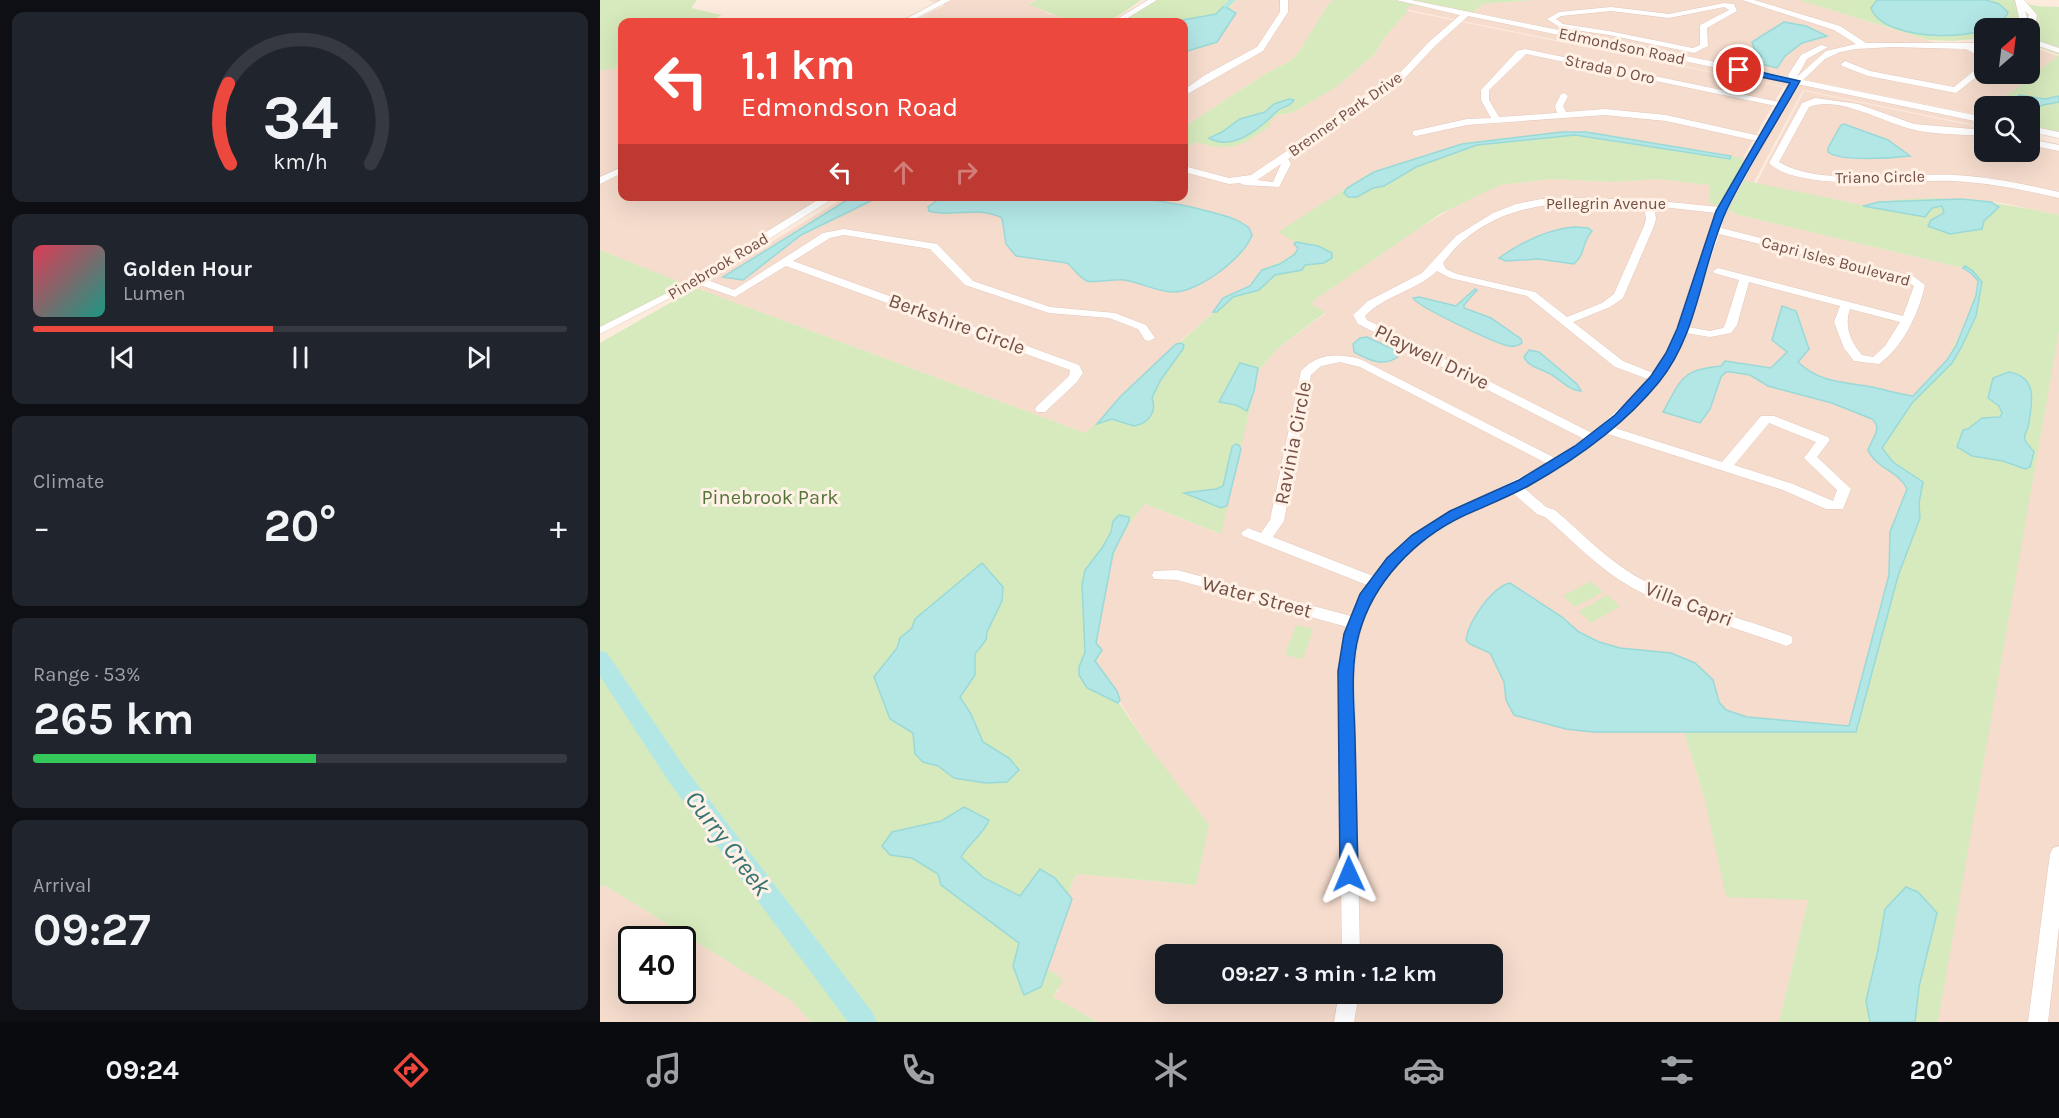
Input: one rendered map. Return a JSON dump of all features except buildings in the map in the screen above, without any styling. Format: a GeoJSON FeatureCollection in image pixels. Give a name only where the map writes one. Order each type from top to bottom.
{"type":"FeatureCollection","features":[{"type":"Feature","properties":{"kind":"street"},"geometry":{"type":"LineString","coordinates":[[912,18],[947,0]]}},
{"type":"Feature","properties":{"kind":"street"},"geometry":{"type":"LineString","coordinates":[[1117,18],[1144,0]]}},
{"type":"Feature","properties":{"kind":"street"},"geometry":{"type":"LineString","coordinates":[[1123,18],[1152,0]]}},
{"type":"Feature","properties":{"kind":"street"},"geometry":{"type":"LineString","coordinates":[[1188,91],[1208,77],[1260,49],[1285,10],[1284,0]]}},
{"type":"Feature","properties":{"kind":"street","name":"Edmondson Road"},"geometry":{"type":"LineString","coordinates":[[1400,0],[1974,118]]}},
{"type":"Feature","properties":{"kind":"street"},"geometry":{"type":"LineString","coordinates":[[1730,4],[1731,12],[1703,27],[1704,46],[1694,51],[1609,33],[1561,26],[1551,19],[1559,14],[1611,9],[1669,16],[1746,0],[1803,17],[1834,30],[1858,44]]}},
{"type":"Feature","properties":{"kind":"street"},"geometry":{"type":"LineString","coordinates":[[2020,0],[2022,18]]}},
{"type":"Feature","properties":{"kind":"street"},"geometry":{"type":"LineString","coordinates":[[2020,0],[2033,13],[2032,18]]}},
{"type":"Feature","properties":{"kind":"street","name":"Brenner Park Drive"},"geometry":{"type":"LineString","coordinates":[[1236,182],[1254,178],[1399,79],[1462,13]]}},
{"type":"Feature","properties":{"kind":"street"},"geometry":{"type":"LineString","coordinates":[[1351,944],[1345,680],[1348,652],[1355,623],[1375,582],[1401,552],[1435,526],[1519,485],[1594,438],[1629,408],[1656,378],[1672,353],[1683,329],[1722,211],[1795,81],[1804,78],[1814,62],[1832,52],[1858,44]]}},
{"type":"Feature","properties":{"kind":"street"},"geometry":{"type":"LineString","coordinates":[[1795,81],[1792,75],[1803,59],[1823,47],[1858,44],[1972,44]]}},
{"type":"Feature","properties":{"kind":"street"},"geometry":{"type":"LineString","coordinates":[[2040,46],[2059,53]]}},
{"type":"Feature","properties":{"kind":"street","name":"Strada D Oro"},"geometry":{"type":"LineString","coordinates":[[1496,119],[1485,100],[1485,90],[1520,53],[1525,51],[1782,105]]}},
{"type":"Feature","properties":{"kind":"street"},"geometry":{"type":"LineString","coordinates":[[1803,59],[1814,62]]}},
{"type":"Feature","properties":{"kind":"street"},"geometry":{"type":"LineString","coordinates":[[1845,64],[1864,72],[1956,90],[1974,75]]}},
{"type":"Feature","properties":{"kind":"street"},"geometry":{"type":"LineString","coordinates":[[1562,113],[1559,106],[1564,96]]}},
{"type":"Feature","properties":{"kind":"street","name":"Triano Circle"},"geometry":{"type":"LineString","coordinates":[[1974,132],[1913,127],[1855,106],[1828,101],[1812,101],[1805,105],[1774,163],[1786,170],[1823,177],[1845,179],[1958,178],[2003,183],[2059,195]]}},
{"type":"Feature","properties":{"kind":"street"},"geometry":{"type":"LineString","coordinates":[[1913,127],[1926,108]]}},
{"type":"Feature","properties":{"kind":"street"},"geometry":{"type":"LineString","coordinates":[[1924,129],[1926,108]]}},
{"type":"Feature","properties":{"kind":"street"},"geometry":{"type":"LineString","coordinates":[[1416,134],[1461,123],[1562,113],[1605,112],[1643,115],[1762,139]]}},
{"type":"Feature","properties":{"kind":"street"},"geometry":{"type":"LineString","coordinates":[[2040,131],[2059,135]]}},
{"type":"Feature","properties":{"kind":"street"},"geometry":{"type":"LineString","coordinates":[[2040,144],[2059,148]]}},
{"type":"Feature","properties":{"kind":"street","name":"Brenner Park Drive"},"geometry":{"type":"LineString","coordinates":[[1188,169],[1236,182],[1276,186],[1286,164],[1283,158]]}},
{"type":"Feature","properties":{"kind":"street"},"geometry":{"type":"LineString","coordinates":[[600,181],[618,172]]}},
{"type":"Feature","properties":{"kind":"street","name":"Pinebrook Road"},"geometry":{"type":"LineString","coordinates":[[600,331],[696,280],[824,201]]}},
{"type":"Feature","properties":{"kind":"street","name":"Pellegrin Avenue"},"geometry":{"type":"LineString","coordinates":[[1438,264],[1456,241],[1516,207],[1558,201],[1684,204],[1722,211]]}},
{"type":"Feature","properties":{"kind":"street"},"geometry":{"type":"LineString","coordinates":[[1566,321],[1606,305],[1623,292],[1651,219],[1649,203]]}},
{"type":"Feature","properties":{"kind":"street","name":"Capri Isles Boulevard"},"geometry":{"type":"LineString","coordinates":[[1715,230],[1914,280],[1920,288],[1906,320],[1883,356],[1875,361],[1865,361],[1852,352],[1840,325],[1846,304]]}},
{"type":"Feature","properties":{"kind":"street"},"geometry":{"type":"LineString","coordinates":[[696,280],[735,294],[824,236],[835,233],[931,245],[938,248],[962,278],[969,283],[1049,310],[1111,315],[1142,327],[1149,338]]}},
{"type":"Feature","properties":{"kind":"street","name":"Berkshire Circle"},"geometry":{"type":"LineString","coordinates":[[785,261],[1075,368],[1077,374],[1073,379],[1041,409]]}},
{"type":"Feature","properties":{"kind":"street"},"geometry":{"type":"LineString","coordinates":[[1438,264],[1442,271],[1451,275],[1538,294],[1566,321],[1619,364],[1656,378]]}},
{"type":"Feature","properties":{"kind":"street","name":"Playwell Drive"},"geometry":{"type":"LineString","coordinates":[[1438,264],[1416,282],[1364,310],[1359,315],[1360,321],[1594,438]]}},
{"type":"Feature","properties":{"kind":"street"},"geometry":{"type":"LineString","coordinates":[[1718,271],[1906,320]]}},
{"type":"Feature","properties":{"kind":"street"},"geometry":{"type":"LineString","coordinates":[[1683,329],[1710,334],[1727,331],[1731,325],[1745,278]]}},
{"type":"Feature","properties":{"kind":"street","name":"Ravinia Circle"},"geometry":{"type":"LineString","coordinates":[[1264,539],[1277,521],[1305,375],[1322,361],[1340,358],[1359,362],[1494,433],[1551,466]]}},
{"type":"Feature","properties":{"kind":"street"},"geometry":{"type":"LineString","coordinates":[[1606,429],[1725,467],[1788,487],[1834,506],[1839,504],[1844,489],[1810,458],[1824,440],[1770,418],[1765,419],[1725,467]]}},
{"type":"Feature","properties":{"kind":"street","name":"Villa Capri"},"geometry":{"type":"LineString","coordinates":[[1519,485],[1549,506],[1550,513],[1625,577],[1651,591],[1786,640]]}},
{"type":"Feature","properties":{"kind":"street"},"geometry":{"type":"LineString","coordinates":[[1248,533],[1375,582]]}},
{"type":"Feature","properties":{"kind":"street","name":"Water Street"},"geometry":{"type":"LineString","coordinates":[[1159,575],[1177,575],[1355,623]]}},
{"type":"Feature","properties":{"kind":"street"},"geometry":{"type":"LineString","coordinates":[[2038,1022],[2059,854]]}},
{"type":"Feature","properties":{"kind":"street"},"geometry":{"type":"LineString","coordinates":[[1344,1022],[1347,1004]]}},
{"type":"Feature","properties":{"kind":"shaded area"},"geometry":{"type":"Polygon","coordinates":[[[927,0],[1037,0],[1028,3],[1049,14],[1066,18],[919,18],[945,5],[927,0]]]}},
{"type":"Feature","properties":{"kind":"shaded area"},"geometry":{"type":"Polygon","coordinates":[[[1237,0],[1333,0],[1298,53],[1290,61],[1265,74],[1188,124],[1188,51],[1218,41],[1236,11],[1229,8],[1237,0]]]}},
{"type":"Feature","properties":{"kind":"shaded area"},"geometry":{"type":"Polygon","coordinates":[[[1534,0],[1799,0],[1959,50],[1974,50],[1974,84],[2022,84],[2007,96],[1974,96],[1974,114],[1473,12],[1483,4],[1534,0]]]}},
{"type":"Feature","properties":{"kind":"shaded area"},"geometry":{"type":"Polygon","coordinates":[[[1411,4],[1791,82],[1746,160],[1733,158],[1746,158],[1786,87],[1409,10],[1395,20],[1411,4]]]}},
{"type":"Feature","properties":{"kind":"shaded area"},"geometry":{"type":"Polygon","coordinates":[[[1408,11],[1783,87],[1743,158],[1571,132],[1468,142],[1368,174],[1279,232],[1296,242],[1295,245],[1299,248],[1295,254],[1280,264],[1259,273],[1250,286],[1222,301],[1217,309],[1148,370],[1120,397],[1097,424],[1085,433],[696,288],[838,201],[1188,201],[1188,147],[1195,142],[1216,147],[1278,115],[1292,113],[1335,88],[1375,54],[1384,38],[1408,11]]]}},
{"type":"Feature","properties":{"kind":"shaded area"},"geometry":{"type":"Polygon","coordinates":[[[2040,50],[2058,56],[2040,70],[2040,50]]]}},
{"type":"Feature","properties":{"kind":"shaded area"},"geometry":{"type":"Polygon","coordinates":[[[618,68],[618,201],[821,201],[682,283],[600,250],[600,71],[618,68]]]}},
{"type":"Feature","properties":{"kind":"shaded area"},"geometry":{"type":"Polygon","coordinates":[[[1798,83],[1974,120],[1974,125],[1803,90],[1753,184],[1742,182],[1798,83]]]}},
{"type":"Feature","properties":{"kind":"shaded area"},"geometry":{"type":"Polygon","coordinates":[[[1804,91],[1974,126],[1974,162],[2040,162],[2040,140],[2059,144],[2059,215],[2003,203],[1961,199],[1879,202],[1863,205],[1756,184],[1804,91]]]}},
{"type":"Feature","properties":{"kind":"shaded area"},"geometry":{"type":"Polygon","coordinates":[[[1552,179],[1614,182],[1657,179],[1711,185],[1710,203],[1739,215],[1963,268],[1978,281],[1969,314],[1947,360],[1870,443],[1868,450],[1871,458],[1896,474],[1907,488],[1890,532],[1889,575],[1849,726],[1747,717],[1684,732],[1705,800],[1808,900],[1779,1022],[1098,1022],[1053,997],[1059,990],[1043,970],[1069,901],[1071,884],[1077,874],[1195,885],[1208,825],[1144,740],[1096,664],[1102,652],[1096,643],[1113,553],[1129,521],[1145,504],[1220,534],[1259,370],[1276,350],[1326,313],[1311,305],[1313,301],[1395,243],[1474,195],[1500,185],[1552,179]]]}},
{"type":"Feature","properties":{"kind":"shaded area"},"geometry":{"type":"Polygon","coordinates":[[[2059,331],[2059,1022],[1938,1022],[1962,874],[2059,331]]]}},
{"type":"Feature","properties":{"kind":"shaded area"},"geometry":{"type":"Polygon","coordinates":[[[604,885],[671,926],[618,926],[618,1004],[696,1004],[696,941],[793,1001],[811,1022],[600,1022],[600,889],[604,885]]]}},
{"type":"Feature","properties":{"kind":"green space"},"geometry":{"type":"Polygon","coordinates":[[[600,0],[697,0],[691,8],[722,15],[715,18],[618,18],[618,68],[600,71],[600,0]]]}},
{"type":"Feature","properties":{"kind":"green space"},"geometry":{"type":"Polygon","coordinates":[[[1037,0],[1141,0],[1114,18],[1065,18],[1028,4],[1037,0]]]}},
{"type":"Feature","properties":{"kind":"green space"},"geometry":{"type":"Polygon","coordinates":[[[1156,0],[1237,0],[1229,8],[1236,13],[1214,44],[1188,51],[1188,18],[1126,18],[1156,0]]]}},
{"type":"Feature","properties":{"kind":"green space"},"geometry":{"type":"Polygon","coordinates":[[[1333,0],[1393,0],[1446,11],[1411,5],[1384,38],[1375,54],[1335,88],[1292,113],[1278,115],[1271,120],[1269,127],[1244,143],[1231,147],[1216,147],[1195,142],[1188,147],[1188,124],[1265,74],[1290,61],[1298,53],[1333,0]]]}},
{"type":"Feature","properties":{"kind":"green space"},"geometry":{"type":"Polygon","coordinates":[[[1407,0],[1534,0],[1483,4],[1469,13],[1407,0]]]}},
{"type":"Feature","properties":{"kind":"green space"},"geometry":{"type":"Polygon","coordinates":[[[1799,0],[2016,0],[2036,6],[2059,7],[2059,55],[2040,48],[2040,18],[1974,18],[1974,39],[1928,40],[1799,0]]]}},
{"type":"Feature","properties":{"kind":"green space"},"geometry":{"type":"Polygon","coordinates":[[[2059,55],[2059,134],[2040,130],[2040,96],[2007,96],[2022,84],[2040,84],[2040,70],[2059,55]]]}},
{"type":"Feature","properties":{"kind":"green space","name":"Pinebrook Park"},"geometry":{"type":"Polygon","coordinates":[[[1562,132],[1586,132],[1743,158],[1742,160],[1746,160],[1736,179],[1863,205],[1937,198],[1986,202],[2059,215],[2059,331],[1938,1022],[1779,1022],[1808,900],[1726,897],[1705,800],[1684,732],[1747,717],[1850,726],[1889,575],[1890,532],[1907,488],[1898,477],[1871,456],[1868,450],[1870,443],[1947,360],[1969,314],[1978,281],[1963,268],[1739,215],[1710,203],[1710,185],[1657,179],[1614,182],[1552,179],[1500,185],[1440,214],[1313,301],[1312,305],[1326,312],[1276,350],[1259,370],[1221,534],[1145,504],[1133,520],[1115,552],[1105,587],[1096,643],[1102,650],[1096,664],[1117,691],[1119,703],[1144,740],[1209,825],[1196,885],[1077,874],[1071,884],[1069,901],[1043,969],[1055,973],[1063,981],[1053,997],[1098,1022],[811,1022],[792,1001],[696,942],[696,926],[670,926],[604,885],[600,888],[600,343],[696,288],[1085,433],[1144,374],[1217,309],[1226,298],[1251,285],[1262,270],[1295,253],[1298,248],[1295,242],[1278,232],[1368,174],[1468,142],[1562,132]]]}},
{"type":"Feature","properties":{"kind":"green space"},"geometry":{"type":"Polygon","coordinates":[[[600,250],[685,284],[600,328],[600,250]]]}},
{"type":"Feature","properties":{"kind":"green space"},"geometry":{"type":"Polygon","coordinates":[[[1591,581],[1603,592],[1575,607],[1563,596],[1591,581]]]}},
{"type":"Feature","properties":{"kind":"green space"},"geometry":{"type":"Polygon","coordinates":[[[1607,595],[1620,606],[1591,623],[1579,611],[1607,595]]]}},
{"type":"Feature","properties":{"kind":"green space"},"geometry":{"type":"Polygon","coordinates":[[[1296,625],[1313,629],[1303,659],[1285,655],[1296,625]]]}},
{"type":"Feature","properties":{"kind":"water"},"geometry":{"type":"Polygon","coordinates":[[[1877,0],[1986,0],[1999,4],[2008,12],[2003,18],[1974,18],[1974,32],[1940,36],[1917,34],[1896,28],[1880,20],[1871,8],[1877,0]]]}},
{"type":"Feature","properties":{"kind":"water"},"geometry":{"type":"Polygon","coordinates":[[[1224,6],[1236,13],[1217,42],[1188,51],[1188,19],[1216,14],[1224,6]]]}},
{"type":"Feature","properties":{"kind":"water"},"geometry":{"type":"Polygon","coordinates":[[[1784,22],[1806,26],[1827,36],[1802,43],[1785,56],[1777,68],[1761,64],[1761,56],[1752,42],[1784,22]]]}},
{"type":"Feature","properties":{"kind":"water"},"geometry":{"type":"Polygon","coordinates":[[[2059,96],[2059,102],[2040,106],[2040,98],[2059,96]]]}},
{"type":"Feature","properties":{"kind":"water"},"geometry":{"type":"Polygon","coordinates":[[[1289,99],[1294,100],[1245,136],[1227,142],[1218,142],[1209,138],[1240,119],[1265,112],[1274,104],[1289,99]]]}},
{"type":"Feature","properties":{"kind":"water"},"geometry":{"type":"Polygon","coordinates":[[[1844,124],[1888,140],[1910,156],[1867,158],[1834,155],[1828,152],[1828,148],[1841,125],[1844,124]]]}},
{"type":"Feature","properties":{"kind":"water"},"geometry":{"type":"Polygon","coordinates":[[[1562,132],[1586,132],[1731,156],[1730,159],[1575,135],[1477,145],[1416,167],[1384,186],[1373,188],[1357,197],[1348,197],[1344,193],[1347,188],[1374,172],[1462,144],[1562,132]]]}},
{"type":"Feature","properties":{"kind":"water"},"geometry":{"type":"Polygon","coordinates":[[[1961,199],[1991,202],[1999,207],[1984,221],[1982,229],[1950,234],[1928,226],[1931,220],[1944,213],[1942,206],[1932,208],[1925,217],[1863,206],[1879,202],[1961,199]]]}},
{"type":"Feature","properties":{"kind":"water"},"geometry":{"type":"Polygon","coordinates":[[[846,201],[871,201],[801,235],[743,280],[723,277],[846,201]]]}},
{"type":"Feature","properties":{"kind":"water"},"geometry":{"type":"Polygon","coordinates":[[[936,201],[1155,201],[1229,217],[1249,228],[1252,235],[1240,254],[1218,272],[1194,287],[1183,291],[1167,292],[1124,280],[1087,281],[1067,263],[1016,256],[1006,244],[1002,218],[984,212],[938,213],[929,211],[928,207],[936,201]]]}},
{"type":"Feature","properties":{"kind":"water"},"geometry":{"type":"Polygon","coordinates":[[[1588,228],[1592,231],[1574,264],[1539,259],[1506,261],[1499,258],[1535,237],[1555,230],[1588,228]]]}},
{"type":"Feature","properties":{"kind":"water"},"geometry":{"type":"Polygon","coordinates":[[[1296,242],[1318,246],[1332,253],[1332,258],[1324,263],[1305,265],[1302,270],[1275,275],[1259,290],[1233,297],[1217,312],[1213,312],[1223,298],[1250,286],[1262,270],[1280,264],[1295,254],[1298,248],[1294,244],[1296,242]]]}},
{"type":"Feature","properties":{"kind":"water"},"geometry":{"type":"Polygon","coordinates":[[[1965,266],[1973,271],[1982,282],[1976,316],[1952,363],[1912,403],[1882,448],[1893,462],[1923,482],[1919,503],[1920,518],[1898,576],[1856,732],[1593,732],[1566,729],[1514,715],[1506,700],[1504,682],[1490,653],[1466,640],[1471,624],[1482,606],[1496,591],[1510,583],[1562,617],[1579,632],[1599,642],[1620,648],[1671,653],[1695,663],[1713,680],[1719,702],[1726,710],[1747,717],[1849,726],[1889,575],[1890,532],[1907,489],[1899,478],[1871,456],[1868,450],[1876,434],[1877,426],[1872,419],[1832,403],[1768,386],[1750,375],[1731,372],[1726,372],[1721,377],[1710,409],[1700,423],[1663,412],[1679,384],[1697,370],[1721,366],[1725,361],[1771,368],[1787,352],[1772,340],[1782,306],[1796,311],[1809,349],[1798,362],[1806,369],[1824,378],[1913,396],[1947,360],[1956,346],[1976,296],[1978,281],[1963,268],[1965,266]]]}},
{"type":"Feature","properties":{"kind":"water"},"geometry":{"type":"Polygon","coordinates":[[[1475,289],[1477,290],[1464,308],[1491,318],[1521,339],[1522,343],[1516,346],[1502,344],[1442,317],[1413,298],[1419,297],[1456,306],[1475,289]]]}},
{"type":"Feature","properties":{"kind":"water"},"geometry":{"type":"Polygon","coordinates":[[[1367,337],[1395,350],[1399,356],[1388,362],[1376,362],[1354,352],[1353,344],[1360,338],[1367,337]]]}},
{"type":"Feature","properties":{"kind":"water"},"geometry":{"type":"Polygon","coordinates":[[[1176,344],[1184,345],[1183,349],[1160,381],[1152,398],[1153,408],[1148,420],[1134,426],[1112,419],[1097,424],[1120,397],[1176,344]]]}},
{"type":"Feature","properties":{"kind":"water"},"geometry":{"type":"Polygon","coordinates":[[[1529,350],[1539,352],[1577,384],[1581,391],[1569,387],[1552,375],[1529,364],[1524,357],[1529,350]]]}},
{"type":"Feature","properties":{"kind":"water"},"geometry":{"type":"Polygon","coordinates":[[[1240,363],[1258,368],[1254,391],[1247,411],[1236,405],[1219,402],[1240,363]]]}},
{"type":"Feature","properties":{"kind":"water"},"geometry":{"type":"Polygon","coordinates":[[[2009,372],[2025,379],[2031,393],[2031,409],[2025,438],[2034,452],[2030,467],[2025,469],[2003,461],[1972,456],[1957,447],[1963,430],[1968,429],[1982,418],[2000,417],[2002,413],[1999,406],[1988,398],[1993,378],[2009,372]]]}},
{"type":"Feature","properties":{"kind":"water"},"geometry":{"type":"Polygon","coordinates":[[[1236,444],[1241,449],[1227,506],[1221,508],[1184,493],[1223,486],[1232,447],[1236,444]]]}},
{"type":"Feature","properties":{"kind":"water"},"geometry":{"type":"Polygon","coordinates":[[[1119,515],[1129,517],[1129,521],[1113,553],[1096,643],[1102,650],[1095,661],[1117,691],[1120,700],[1118,703],[1087,688],[1079,675],[1079,667],[1085,652],[1082,585],[1085,570],[1102,548],[1111,532],[1113,521],[1119,515]]]}},
{"type":"Feature","properties":{"kind":"water"},"geometry":{"type":"Polygon","coordinates":[[[982,563],[1003,587],[1002,601],[987,632],[986,640],[975,654],[975,675],[960,697],[971,714],[983,742],[1009,758],[1019,770],[1007,782],[985,783],[954,778],[938,766],[923,762],[915,754],[913,733],[890,719],[874,677],[897,648],[900,638],[912,628],[915,619],[982,563]]]}},
{"type":"Feature","properties":{"kind":"water"},"geometry":{"type":"Polygon","coordinates":[[[964,807],[989,820],[961,857],[984,878],[1020,896],[1040,869],[1055,878],[1072,899],[1041,987],[1024,995],[1013,966],[1019,943],[941,885],[938,874],[912,858],[890,855],[882,846],[892,832],[941,821],[964,807]]]}},
{"type":"Feature","properties":{"kind":"water"},"geometry":{"type":"Polygon","coordinates":[[[1906,887],[1918,892],[1937,913],[1919,987],[1915,1022],[1870,1022],[1866,1001],[1885,909],[1906,887]]]}},
{"type":"Feature","properties":{"kind":"waterway"},"geometry":{"type":"LineString","coordinates":[[1226,6],[1232,0]]}},
{"type":"Feature","properties":{"kind":"waterway","name":"Curry Creek"},"geometry":{"type":"LineString","coordinates":[[600,659],[677,775],[864,1022]]}},
{"type":"Feature","properties":{"kind":"route"},"geometry":{"type":"LineString","coordinates":[[1349,874],[1345,680],[1352,634],[1365,598],[1392,561],[1417,538],[1455,514],[1523,483],[1579,449],[1619,418],[1656,378],[1672,353],[1683,329],[1719,217],[1795,81],[1739,70]]}}]}
